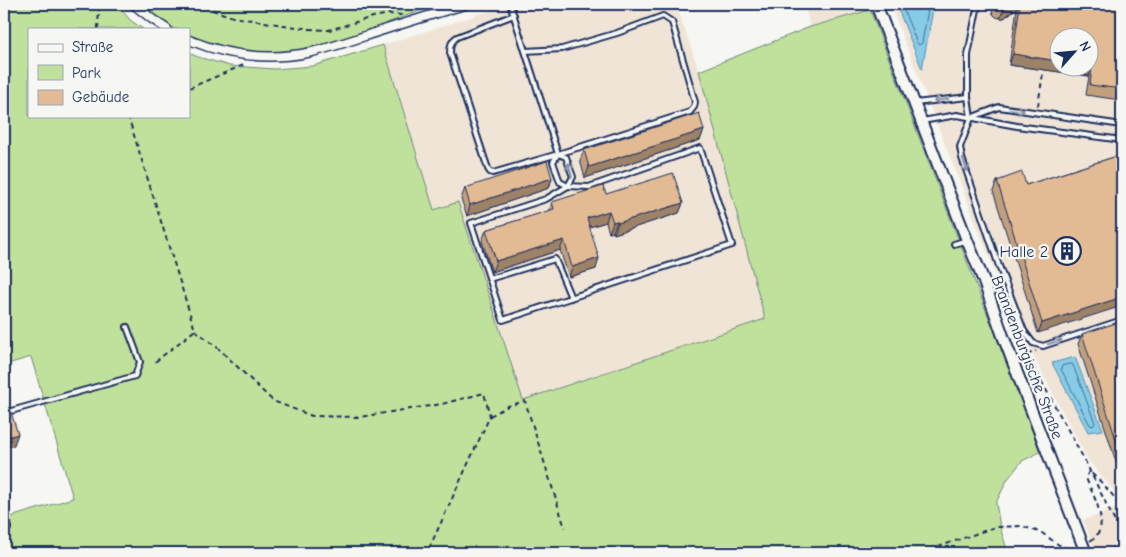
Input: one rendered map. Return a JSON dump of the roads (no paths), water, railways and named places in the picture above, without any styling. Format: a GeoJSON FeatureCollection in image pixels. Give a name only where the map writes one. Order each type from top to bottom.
{"type":"FeatureCollection","features":[{"type":"Feature","properties":{"kind":"street"},"geometry":{"type":"LineString","coordinates":[[133,4],[166,28]]}},
{"type":"Feature","properties":{"kind":"street"},"geometry":{"type":"LineString","coordinates":[[190,40],[233,54],[257,56],[294,55],[328,48],[468,4]]}},
{"type":"Feature","properties":{"kind":"street","name":"Brandenburgische Straße"},"geometry":{"type":"LineString","coordinates":[[876,4],[1085,547]]}},
{"type":"Feature","properties":{"kind":"lane"},"geometry":{"type":"LineString","coordinates":[[510,4],[558,154],[554,162],[560,182],[568,186],[589,187],[700,148],[732,245],[502,320],[471,223],[546,199],[568,186],[573,177],[566,157],[558,154]]}},
{"type":"Feature","properties":{"kind":"lane"},"geometry":{"type":"LineString","coordinates":[[978,4],[968,55],[970,118],[960,147],[962,158],[999,266],[1024,330],[1033,343],[1043,346],[1122,320]]}},
{"type":"Feature","properties":{"kind":"lane"},"geometry":{"type":"LineString","coordinates":[[514,16],[462,34],[453,40],[450,47],[450,53],[490,172],[493,173],[558,154],[690,112],[694,107],[695,102],[672,22],[663,16],[617,34],[562,49],[526,51]]}},
{"type":"Feature","properties":{"kind":"lane"},"geometry":{"type":"LineString","coordinates":[[914,103],[968,97]]}},
{"type":"Feature","properties":{"kind":"lane"},"geometry":{"type":"LineString","coordinates":[[970,118],[999,107],[1122,125]]}},
{"type":"Feature","properties":{"kind":"lane"},"geometry":{"type":"LineString","coordinates":[[921,121],[958,115],[1122,140]]}},
{"type":"Feature","properties":{"kind":"lane"},"geometry":{"type":"LineString","coordinates":[[954,244],[966,240]]}},
{"type":"Feature","properties":{"kind":"lane"},"geometry":{"type":"LineString","coordinates":[[489,279],[555,258],[571,298]]}},
{"type":"Feature","properties":{"kind":"lane"},"geometry":{"type":"LineString","coordinates":[[4,413],[135,376],[140,362],[127,327]]}},
{"type":"Feature","properties":{"kind":"lane"},"geometry":{"type":"LineString","coordinates":[[4,515],[8,528],[4,529]]}},
{"type":"Feature","properties":{"kind":"water"},"geometry":{"type":"Polygon","coordinates":[[[896,4],[934,4],[922,69],[896,4]]]}},
{"type":"Feature","properties":{"kind":"water"},"geometry":{"type":"Polygon","coordinates":[[[1075,357],[1103,430],[1088,432],[1052,363],[1075,357]]]}},
{"type":"Feature","properties":{"kind":"railway"},"geometry":{"type":"LineString","coordinates":[[1102,553],[1122,547]]}},
{"type":"Feature","properties":{"kind":"place","name":"Halle 2"},"geometry":{"type":"Point","coordinates":[1067,251]}}]}
